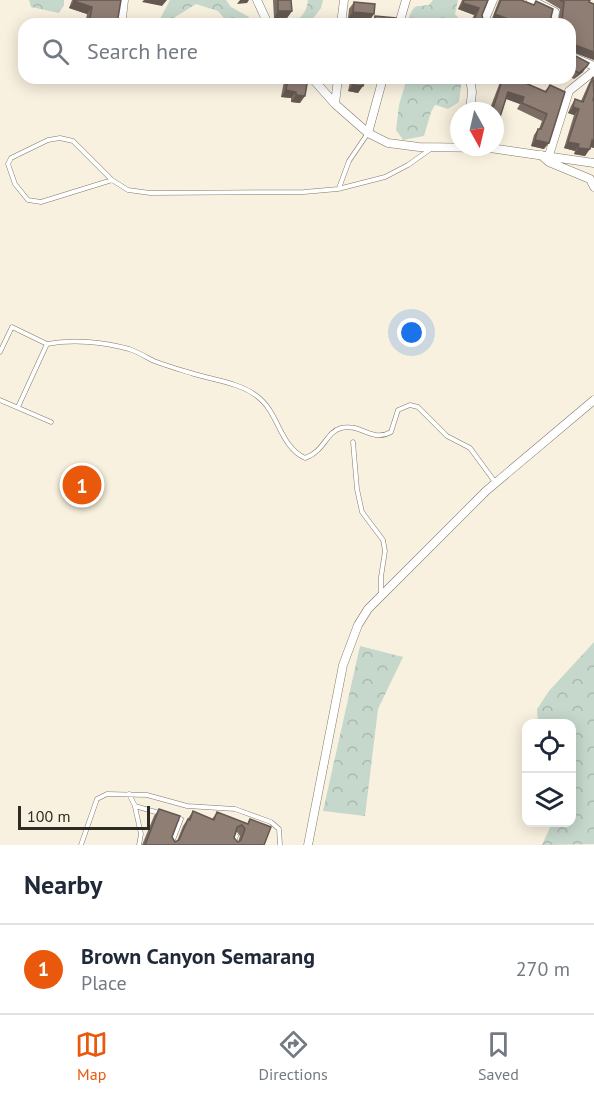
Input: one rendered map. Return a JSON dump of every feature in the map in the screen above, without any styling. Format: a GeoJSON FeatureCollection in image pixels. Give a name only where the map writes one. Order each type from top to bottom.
{"type":"FeatureCollection","features":[{"type":"Feature","properties":{"kind":"street"},"geometry":{"type":"LineString","coordinates":[[123,18],[124,0]]}},
{"type":"Feature","properties":{"kind":"street"},"geometry":{"type":"LineString","coordinates":[[257,0],[264,18]]}},
{"type":"Feature","properties":{"kind":"street"},"geometry":{"type":"LineString","coordinates":[[342,18],[344,0]]}},
{"type":"Feature","properties":{"kind":"street"},"geometry":{"type":"LineString","coordinates":[[401,18],[406,0]]}},
{"type":"Feature","properties":{"kind":"street"},"geometry":{"type":"LineString","coordinates":[[485,18],[491,0]]}},
{"type":"Feature","properties":{"kind":"street"},"geometry":{"type":"LineString","coordinates":[[531,0],[555,12],[554,18]]}},
{"type":"Feature","properties":{"kind":"street"},"geometry":{"type":"LineString","coordinates":[[576,58],[594,66]]}},
{"type":"Feature","properties":{"kind":"street"},"geometry":{"type":"LineString","coordinates":[[549,155],[569,92],[594,71]]}},
{"type":"Feature","properties":{"kind":"street"},"geometry":{"type":"LineString","coordinates":[[317,84],[335,104],[368,133],[388,142],[419,147],[450,147]]}},
{"type":"Feature","properties":{"kind":"street"},"geometry":{"type":"LineString","coordinates":[[335,104],[337,84]]}},
{"type":"Feature","properties":{"kind":"street"},"geometry":{"type":"LineString","coordinates":[[368,133],[381,84]]}},
{"type":"Feature","properties":{"kind":"street"},"geometry":{"type":"LineString","coordinates":[[471,84],[471,102]]}},
{"type":"Feature","properties":{"kind":"street"},"geometry":{"type":"LineString","coordinates":[[504,150],[594,163]]}},
{"type":"Feature","properties":{"kind":"street"},"geometry":{"type":"LineString","coordinates":[[540,154],[549,162],[590,179],[594,187]]}},
{"type":"Feature","properties":{"kind":"street"},"geometry":{"type":"LineString","coordinates":[[308,845],[344,665],[358,625],[368,609],[495,483],[594,400]]}},
{"type":"Feature","properties":{"kind":"lane"},"geometry":{"type":"LineString","coordinates":[[338,189],[349,160],[368,133]]}},
{"type":"Feature","properties":{"kind":"lane"},"geometry":{"type":"LineString","coordinates":[[112,180],[41,202],[28,200],[15,184],[8,164],[10,158],[18,154],[48,140],[60,138],[73,141],[112,180],[128,190],[150,193],[304,192],[338,189],[385,177],[435,147]]}},
{"type":"Feature","properties":{"kind":"lane"},"geometry":{"type":"LineString","coordinates":[[0,352],[12,327],[47,344],[98,343],[128,349],[171,367],[246,390],[258,396],[265,403],[290,447],[296,454],[305,458],[318,452],[335,431],[342,428],[359,429],[378,437],[386,435],[392,432],[398,410],[410,405],[418,407],[447,436],[470,448],[495,483]]}},
{"type":"Feature","properties":{"kind":"lane"},"geometry":{"type":"LineString","coordinates":[[18,407],[47,344]]}},
{"type":"Feature","properties":{"kind":"lane"},"geometry":{"type":"LineString","coordinates":[[0,400],[51,423]]}},
{"type":"Feature","properties":{"kind":"lane"},"geometry":{"type":"LineString","coordinates":[[353,442],[357,489],[362,512],[383,540],[385,550],[381,596]]}},
{"type":"Feature","properties":{"kind":"lane"},"geometry":{"type":"LineString","coordinates":[[81,845],[97,799],[106,794],[147,795],[187,806],[236,809],[271,822],[279,829],[280,845]]}},
{"type":"Feature","properties":{"kind":"lane"},"geometry":{"type":"LineString","coordinates":[[129,795],[135,807],[141,834],[139,845]]}},
{"type":"Feature","properties":{"kind":"lane"},"geometry":{"type":"LineString","coordinates":[[135,807],[161,814]]}},
{"type":"Feature","properties":{"kind":"lane"},"geometry":{"type":"LineString","coordinates":[[171,816],[181,819],[171,845]]}},
{"type":"Feature","properties":{"kind":"lane"},"geometry":{"type":"LineString","coordinates":[[232,845],[236,836]]}},
{"type":"Feature","properties":{"kind":"green space"},"geometry":{"type":"Polygon","coordinates":[[[29,0],[64,0],[64,5],[59,13],[31,7],[29,0]]]}},
{"type":"Feature","properties":{"kind":"green space"},"geometry":{"type":"Polygon","coordinates":[[[170,0],[226,0],[231,7],[249,17],[224,18],[218,11],[196,4],[174,18],[161,18],[170,0]]]}},
{"type":"Feature","properties":{"kind":"green space"},"geometry":{"type":"Polygon","coordinates":[[[308,0],[323,0],[321,8],[314,18],[299,18],[308,0]]]}},
{"type":"Feature","properties":{"kind":"green space"},"geometry":{"type":"Polygon","coordinates":[[[433,0],[458,0],[455,14],[459,18],[409,18],[414,8],[429,5],[433,0]]]}},
{"type":"Feature","properties":{"kind":"green space"},"geometry":{"type":"Polygon","coordinates":[[[405,84],[461,84],[459,102],[450,102],[448,109],[435,105],[424,136],[403,140],[396,130],[399,105],[405,84]]]}},
{"type":"Feature","properties":{"kind":"green space"},"geometry":{"type":"Polygon","coordinates":[[[594,642],[594,844],[542,845],[550,827],[576,827],[576,719],[538,719],[537,709],[549,691],[594,642]]]}},
{"type":"Feature","properties":{"kind":"green space"},"geometry":{"type":"Polygon","coordinates":[[[360,646],[403,657],[378,709],[365,816],[323,811],[360,646]]]}},
{"type":"Feature","properties":{"kind":"building"},"geometry":{"type":"Polygon","coordinates":[[[121,0],[118,18],[90,18],[92,7],[74,1],[121,0]]]}},
{"type":"Feature","properties":{"kind":"building"},"geometry":{"type":"Polygon","coordinates":[[[278,0],[291,0],[292,11],[278,11],[278,0]]]}},
{"type":"Feature","properties":{"kind":"building"},"geometry":{"type":"Polygon","coordinates":[[[464,0],[488,0],[483,18],[475,18],[479,8],[463,3],[464,0]]]}},
{"type":"Feature","properties":{"kind":"building"},"geometry":{"type":"Polygon","coordinates":[[[501,0],[521,0],[534,5],[536,1],[553,9],[551,18],[505,18],[495,14],[501,0]]]}},
{"type":"Feature","properties":{"kind":"building"},"geometry":{"type":"Polygon","coordinates":[[[560,0],[590,0],[589,2],[594,4],[594,52],[576,45],[576,18],[562,18],[564,2],[560,0]]]}},
{"type":"Feature","properties":{"kind":"building"},"geometry":{"type":"Polygon","coordinates":[[[354,2],[375,4],[374,14],[353,12],[354,2]]]}},
{"type":"Feature","properties":{"kind":"building"},"geometry":{"type":"Polygon","coordinates":[[[576,56],[589,63],[579,73],[576,71],[576,56]]]}},
{"type":"Feature","properties":{"kind":"building"},"geometry":{"type":"Polygon","coordinates":[[[593,77],[594,140],[592,140],[590,149],[578,148],[579,144],[568,142],[579,109],[573,107],[575,99],[583,102],[593,77]]]}},
{"type":"Feature","properties":{"kind":"building"},"geometry":{"type":"Polygon","coordinates":[[[287,84],[307,84],[305,96],[286,90],[287,84]]]}},
{"type":"Feature","properties":{"kind":"building"},"geometry":{"type":"Polygon","coordinates":[[[501,84],[528,84],[546,92],[550,85],[565,92],[549,143],[535,140],[538,129],[541,129],[547,114],[522,103],[524,97],[508,92],[504,104],[504,102],[495,102],[501,84]]]}},
{"type":"Feature","properties":{"kind":"building"},"geometry":{"type":"Polygon","coordinates":[[[159,809],[180,816],[172,837],[175,842],[179,840],[193,811],[214,820],[217,812],[248,824],[250,819],[271,827],[264,845],[145,845],[159,809]],[[242,825],[237,827],[234,838],[238,842],[241,840],[245,829],[242,825]]]}},
{"type":"Feature","properties":{"kind":"place","name":"Brown Canyon Semarang"},"geometry":{"type":"Point","coordinates":[82,485]}}]}
